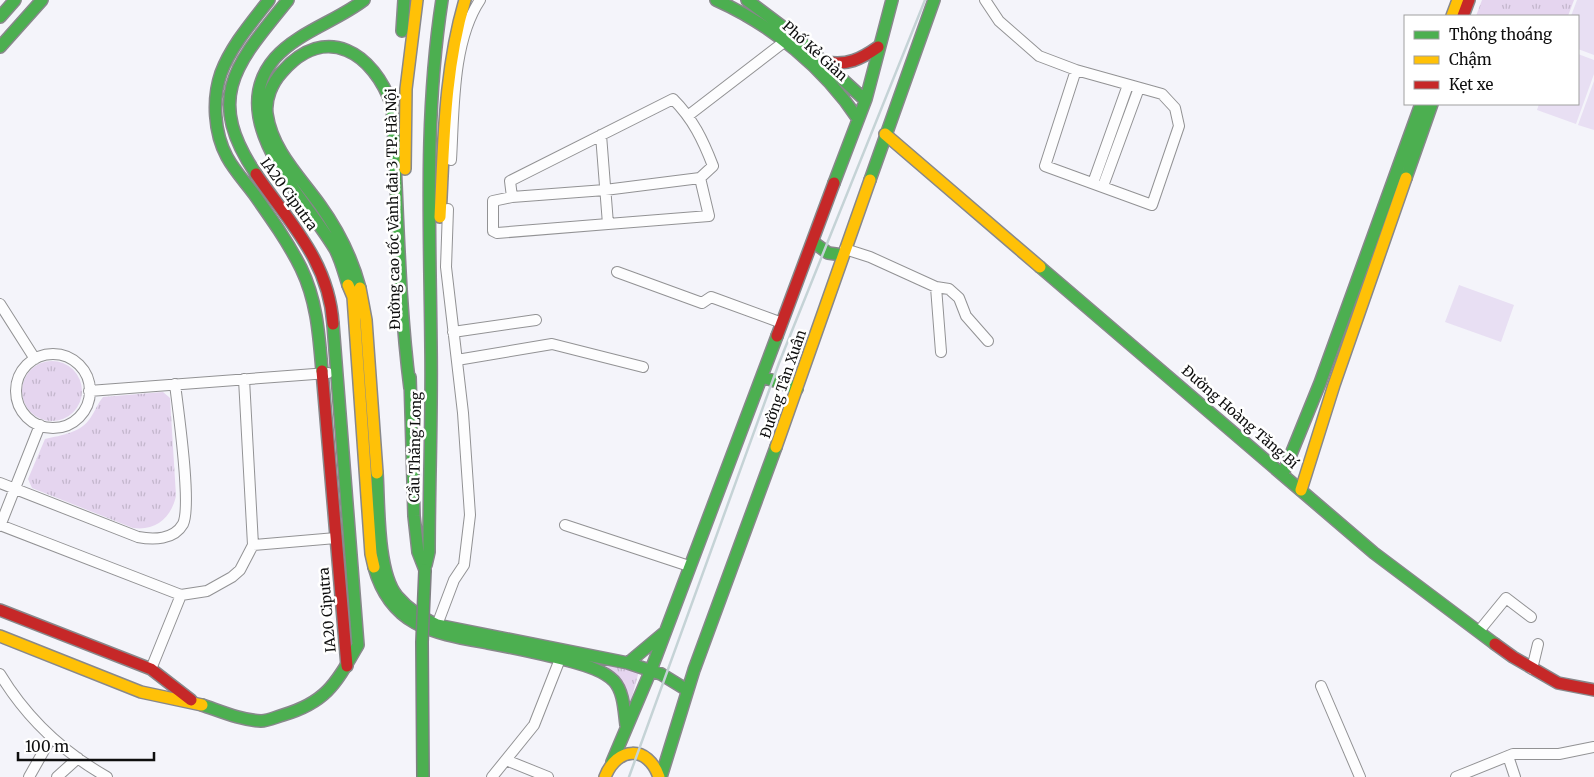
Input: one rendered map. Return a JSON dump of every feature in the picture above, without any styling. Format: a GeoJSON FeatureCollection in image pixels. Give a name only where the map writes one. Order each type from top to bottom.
{"type":"FeatureCollection","features":[{"type":"Feature","properties":{"kind":"main road"},"geometry":{"type":"LineString","coordinates":[[0,17],[15,0]]}},
{"type":"Feature","properties":{"kind":"main road"},"geometry":{"type":"LineString","coordinates":[[0,47],[42,0]]}},
{"type":"Feature","properties":{"kind":"main road","name":"IA20 Ciputra"},"geometry":{"type":"LineString","coordinates":[[269,0],[225,61],[218,76],[216,123],[227,157],[288,241],[305,274],[317,312],[347,666]]}},
{"type":"Feature","properties":{"kind":"main road","name":"IA20 Ciputra"},"geometry":{"type":"LineString","coordinates":[[288,0],[237,68],[230,98],[230,117],[240,150],[304,239],[321,272],[333,318],[358,633],[358,645],[347,666]]}},
{"type":"Feature","properties":{"kind":"main road"},"geometry":{"type":"LineString","coordinates":[[364,0],[349,12],[284,49],[273,61],[264,76],[258,92],[256,110],[258,127],[266,145],[336,251],[352,297],[374,569],[384,593],[392,606],[414,625],[455,638],[560,659],[603,672],[614,681],[622,696],[626,725]]}},
{"type":"Feature","properties":{"kind":"main road"},"geometry":{"type":"LineString","coordinates":[[393,128],[404,0]]}},
{"type":"Feature","properties":{"kind":"main road","name":"Đường cao tốc Vành đai 3 TP. Hà Nội"},"geometry":{"type":"LineString","coordinates":[[410,388],[406,89],[417,0]]}},
{"type":"Feature","properties":{"kind":"main road"},"geometry":{"type":"LineString","coordinates":[[431,324],[429,224],[431,90],[442,0]]}},
{"type":"Feature","properties":{"kind":"main road"},"geometry":{"type":"LineString","coordinates":[[431,324],[445,150],[446,87],[452,43],[465,0]]}},
{"type":"Feature","properties":{"kind":"main road","name":"Phố Kẻ Giàn"},"geometry":{"type":"LineString","coordinates":[[716,0],[745,13],[784,42],[836,89],[858,119]]}},
{"type":"Feature","properties":{"kind":"main road","name":"Phố Kẻ Giàn"},"geometry":{"type":"LineString","coordinates":[[747,0],[767,13],[825,62],[865,100]]}},
{"type":"Feature","properties":{"kind":"main road","name":"Đường Tân Xuân"},"geometry":{"type":"LineString","coordinates":[[605,776],[651,670],[813,242],[865,100],[892,0]]}},
{"type":"Feature","properties":{"kind":"main road","name":"Đường Tân Xuân"},"geometry":{"type":"LineString","coordinates":[[660,777],[687,690],[797,389],[885,134],[934,0]]}},
{"type":"Feature","properties":{"kind":"main road"},"geometry":{"type":"LineString","coordinates":[[1452,15],[1458,0]]}},
{"type":"Feature","properties":{"kind":"main road"},"geometry":{"type":"LineString","coordinates":[[1463,15],[1469,0]]}},
{"type":"Feature","properties":{"kind":"main road"},"geometry":{"type":"LineString","coordinates":[[410,388],[402,325],[400,242],[392,106],[385,86],[364,60],[346,48],[317,46],[298,53],[284,66],[270,91],[267,109],[268,122],[273,136],[340,237],[351,260],[362,291],[366,320],[380,540],[388,581],[396,595],[404,606],[437,625],[628,663],[670,678],[687,690]]}},
{"type":"Feature","properties":{"kind":"main road"},"geometry":{"type":"LineString","coordinates":[[825,62],[838,65],[852,64],[878,47]]}},
{"type":"Feature","properties":{"kind":"main road"},"geometry":{"type":"LineString","coordinates":[[1283,474],[1320,382],[1420,105]]}},
{"type":"Feature","properties":{"kind":"main road"},"geometry":{"type":"LineString","coordinates":[[1301,490],[1334,385],[1432,105]]}},
{"type":"Feature","properties":{"kind":"main road","name":"Đường Hoàng Tăng Bí"},"geometry":{"type":"LineString","coordinates":[[885,134],[1374,553],[1532,669],[1558,683],[1594,690]]}},
{"type":"Feature","properties":{"kind":"main road"},"geometry":{"type":"LineString","coordinates":[[813,242],[828,253],[844,252]]}},
{"type":"Feature","properties":{"kind":"main road","name":"Cầu Thăng Long"},"geometry":{"type":"LineString","coordinates":[[423,777],[422,642],[425,570],[429,552],[431,324]]}},
{"type":"Feature","properties":{"kind":"main road"},"geometry":{"type":"LineString","coordinates":[[763,377],[797,389]]}},
{"type":"Feature","properties":{"kind":"main road","name":"Cầu Thăng Long"},"geometry":{"type":"LineString","coordinates":[[410,388],[414,516],[418,552],[425,570]]}},
{"type":"Feature","properties":{"kind":"main road"},"geometry":{"type":"LineString","coordinates":[[0,610],[146,681],[194,702],[237,717],[262,721],[280,718],[302,710],[329,691],[347,666]]}},
{"type":"Feature","properties":{"kind":"main road"},"geometry":{"type":"LineString","coordinates":[[628,663],[665,632]]}},
{"type":"Feature","properties":{"kind":"main road"},"geometry":{"type":"LineString","coordinates":[[0,636],[146,681],[194,702]]}},
{"type":"Feature","properties":{"kind":"main road"},"geometry":{"type":"LineString","coordinates":[[612,762],[624,754],[638,753],[651,760],[660,777]]}},
{"type":"Feature","properties":{"kind":"street"},"geometry":{"type":"LineString","coordinates":[[437,625],[454,580],[464,565],[470,515],[468,458],[446,267],[456,89],[465,30],[480,0]]}},
{"type":"Feature","properties":{"kind":"street"},"geometry":{"type":"LineString","coordinates":[[985,0],[999,21],[1039,56],[1076,70],[1162,94],[1175,108],[1179,126],[1152,205],[1045,166],[1076,70]]}},
{"type":"Feature","properties":{"kind":"street"},"geometry":{"type":"LineString","coordinates":[[689,115],[784,42]]}},
{"type":"Feature","properties":{"kind":"street"},"geometry":{"type":"LineString","coordinates":[[1098,184],[1128,85]]}},
{"type":"Feature","properties":{"kind":"street"},"geometry":{"type":"LineString","coordinates":[[1098,184],[1139,88]]}},
{"type":"Feature","properties":{"kind":"street"},"geometry":{"type":"LineString","coordinates":[[512,197],[510,181],[673,99],[689,115],[702,136],[713,166],[700,178],[605,190],[512,197],[493,201],[493,231],[709,216],[700,178]]}},
{"type":"Feature","properties":{"kind":"street"},"geometry":{"type":"LineString","coordinates":[[601,135],[608,224]]}},
{"type":"Feature","properties":{"kind":"street"},"geometry":{"type":"LineString","coordinates":[[844,252],[870,257],[936,287],[949,289],[954,292],[959,298],[966,316],[988,341]]}},
{"type":"Feature","properties":{"kind":"street"},"geometry":{"type":"LineString","coordinates":[[617,272],[702,303],[711,298],[782,323]]}},
{"type":"Feature","properties":{"kind":"street"},"geometry":{"type":"LineString","coordinates":[[936,287],[941,352]]}},
{"type":"Feature","properties":{"kind":"street"},"geometry":{"type":"LineString","coordinates":[[0,304],[35,359]]}},
{"type":"Feature","properties":{"kind":"street"},"geometry":{"type":"LineString","coordinates":[[453,332],[536,320]]}},
{"type":"Feature","properties":{"kind":"street"},"geometry":{"type":"LineString","coordinates":[[457,360],[552,344],[643,368]]}},
{"type":"Feature","properties":{"kind":"street"},"geometry":{"type":"LineString","coordinates":[[57,354],[69,358],[79,365],[86,376],[89,391],[84,410],[77,419],[67,425],[55,428],[40,425],[24,414],[18,404],[16,392],[23,368],[44,355],[57,354]]}},
{"type":"Feature","properties":{"kind":"street"},"geometry":{"type":"LineString","coordinates":[[89,391],[337,372]]}},
{"type":"Feature","properties":{"kind":"street"},"geometry":{"type":"LineString","coordinates":[[40,425],[0,526],[181,595],[207,591],[227,581],[240,570],[253,545],[244,380]]}},
{"type":"Feature","properties":{"kind":"street"},"geometry":{"type":"LineString","coordinates":[[0,484],[138,537],[151,540],[172,534],[182,524],[186,510],[175,384]]}},
{"type":"Feature","properties":{"kind":"street"},"geometry":{"type":"LineString","coordinates":[[565,525],[689,566]]}},
{"type":"Feature","properties":{"kind":"street"},"geometry":{"type":"LineString","coordinates":[[253,545],[336,538]]}},
{"type":"Feature","properties":{"kind":"street"},"geometry":{"type":"LineString","coordinates":[[146,681],[181,595]]}},
{"type":"Feature","properties":{"kind":"street"},"geometry":{"type":"LineString","coordinates":[[1479,631],[1506,598],[1531,617]]}},
{"type":"Feature","properties":{"kind":"street"},"geometry":{"type":"LineString","coordinates":[[1532,669],[1538,644]]}},
{"type":"Feature","properties":{"kind":"street"},"geometry":{"type":"LineString","coordinates":[[492,777],[534,725],[560,659]]}},
{"type":"Feature","properties":{"kind":"street"},"geometry":{"type":"LineString","coordinates":[[0,674],[14,696],[51,738],[107,777]]}},
{"type":"Feature","properties":{"kind":"street"},"geometry":{"type":"LineString","coordinates":[[1321,686],[1360,777]]}},
{"type":"Feature","properties":{"kind":"street"},"geometry":{"type":"LineString","coordinates":[[29,777],[51,738]]}},
{"type":"Feature","properties":{"kind":"street"},"geometry":{"type":"LineString","coordinates":[[1456,777],[1513,754],[1558,754],[1594,748]]}},
{"type":"Feature","properties":{"kind":"street"},"geometry":{"type":"LineString","coordinates":[[1508,756],[1512,774],[1515,777]]}},
{"type":"Feature","properties":{"kind":"street"},"geometry":{"type":"LineString","coordinates":[[57,777],[78,758]]}},
{"type":"Feature","properties":{"kind":"street"},"geometry":{"type":"LineString","coordinates":[[506,760],[548,777]]}},
{"type":"Feature","properties":{"kind":"green space"},"geometry":{"type":"Polygon","coordinates":[[[1482,0],[1574,0],[1568,15],[1476,15],[1482,0]]]}},
{"type":"Feature","properties":{"kind":"green space"},"geometry":{"type":"Polygon","coordinates":[[[46,361],[58,361],[69,366],[77,374],[82,385],[80,403],[69,416],[58,421],[46,421],[35,416],[27,408],[22,397],[22,385],[27,374],[35,366],[46,361]]]}},
{"type":"Feature","properties":{"kind":"green space"},"geometry":{"type":"Polygon","coordinates":[[[163,392],[170,398],[176,496],[170,511],[161,521],[149,527],[133,528],[32,488],[28,479],[45,439],[82,427],[91,417],[103,397],[163,392]]]}},
{"type":"Feature","properties":{"kind":"green space"},"geometry":{"type":"Polygon","coordinates":[[[604,665],[639,671],[629,708],[621,681],[604,665]]]}},
{"type":"Feature","properties":{"kind":"shaded area"},"geometry":{"type":"Polygon","coordinates":[[[1577,0],[1594,0],[1594,55],[1579,49],[1579,15],[1571,15],[1577,0]]]}},
{"type":"Feature","properties":{"kind":"shaded area"},"geometry":{"type":"Polygon","coordinates":[[[1579,54],[1594,60],[1594,74],[1576,124],[1537,110],[1539,105],[1579,105],[1579,54]]]}},
{"type":"Feature","properties":{"kind":"shaded area"},"geometry":{"type":"Polygon","coordinates":[[[1594,81],[1594,130],[1578,125],[1594,81]]]}},
{"type":"Feature","properties":{"kind":"shaded area"},"geometry":{"type":"Polygon","coordinates":[[[1459,285],[1514,305],[1501,342],[1445,322],[1459,285]]]}},
{"type":"Feature","properties":{"kind":"railway"},"geometry":{"type":"LineString","coordinates":[[629,777],[779,363],[925,0]]}},
{"type":"Feature","properties":{"kind":"traffic: fast"},"geometry":{"type":"LineString","coordinates":[[0,17],[15,0]]}},
{"type":"Feature","properties":{"kind":"traffic: fast"},"geometry":{"type":"LineString","coordinates":[[0,47],[42,0]]}},
{"type":"Feature","properties":{"kind":"traffic: fast"},"geometry":{"type":"LineString","coordinates":[[269,0],[236,44],[225,63],[216,94],[217,127],[223,148],[230,162],[279,230],[301,268],[314,306],[322,371]]}},
{"type":"Feature","properties":{"kind":"traffic: fast"},"geometry":{"type":"LineString","coordinates":[[256,174],[240,147],[232,123],[230,101],[233,81],[254,42],[288,0]]}},
{"type":"Feature","properties":{"kind":"traffic: fast"},"geometry":{"type":"LineString","coordinates":[[348,285],[335,249],[274,157],[263,132],[258,106],[261,82],[275,58],[295,41],[364,0]]}},
{"type":"Feature","properties":{"kind":"traffic: fast"},"geometry":{"type":"LineString","coordinates":[[402,31],[404,0]]}},
{"type":"Feature","properties":{"kind":"traffic: fast"},"geometry":{"type":"LineString","coordinates":[[426,565],[429,552],[431,399],[430,130],[436,43],[442,0]]}},
{"type":"Feature","properties":{"kind":"traffic: fast"},"geometry":{"type":"LineString","coordinates":[[716,0],[757,22],[795,50],[829,82],[858,119]]}},
{"type":"Feature","properties":{"kind":"traffic: fast"},"geometry":{"type":"LineString","coordinates":[[747,0],[795,36],[865,100]]}},
{"type":"Feature","properties":{"kind":"traffic: fast"},"geometry":{"type":"LineString","coordinates":[[834,183],[866,99],[892,0]]}},
{"type":"Feature","properties":{"kind":"traffic: fast"},"geometry":{"type":"LineString","coordinates":[[870,180],[934,0]]}},
{"type":"Feature","properties":{"kind":"traffic: fast"},"geometry":{"type":"LineString","coordinates":[[360,288],[349,255],[333,224],[281,151],[270,127],[267,114],[268,97],[278,76],[299,57],[315,49],[331,47],[347,50],[361,59],[373,71],[384,87],[392,106],[401,283],[410,388]]}},
{"type":"Feature","properties":{"kind":"traffic: fast"},"geometry":{"type":"LineString","coordinates":[[1283,474],[1320,383],[1421,105]]}},
{"type":"Feature","properties":{"kind":"traffic: fast"},"geometry":{"type":"LineString","coordinates":[[1406,178],[1432,105]]}},
{"type":"Feature","properties":{"kind":"traffic: fast"},"geometry":{"type":"LineString","coordinates":[[813,242],[828,253],[843,255]]}},
{"type":"Feature","properties":{"kind":"traffic: fast"},"geometry":{"type":"LineString","coordinates":[[1040,267],[1374,553],[1495,644]]}},
{"type":"Feature","properties":{"kind":"traffic: fast"},"geometry":{"type":"LineString","coordinates":[[202,705],[238,717],[261,721],[298,710],[310,704],[329,689],[358,645],[333,324]]}},
{"type":"Feature","properties":{"kind":"traffic: fast"},"geometry":{"type":"LineString","coordinates":[[612,762],[651,670],[777,336]]}},
{"type":"Feature","properties":{"kind":"traffic: fast"},"geometry":{"type":"LineString","coordinates":[[410,377],[414,516],[418,552],[425,570]]}},
{"type":"Feature","properties":{"kind":"traffic: fast"},"geometry":{"type":"LineString","coordinates":[[763,377],[797,389]]}},
{"type":"Feature","properties":{"kind":"traffic: fast"},"geometry":{"type":"LineString","coordinates":[[661,777],[694,670],[776,447]]}},
{"type":"Feature","properties":{"kind":"traffic: fast"},"geometry":{"type":"LineString","coordinates":[[377,473],[380,537],[386,571],[390,585],[397,596],[416,613],[437,625],[628,663],[661,674],[687,690]]}},
{"type":"Feature","properties":{"kind":"traffic: fast"},"geometry":{"type":"LineString","coordinates":[[374,567],[391,603],[403,615],[417,624],[449,635],[570,661],[593,668],[610,677],[620,691],[626,725]]}},
{"type":"Feature","properties":{"kind":"traffic: fast"},"geometry":{"type":"LineString","coordinates":[[423,777],[422,642],[425,570]]}},
{"type":"Feature","properties":{"kind":"traffic: fast"},"geometry":{"type":"LineString","coordinates":[[628,663],[665,632]]}},
{"type":"Feature","properties":{"kind":"traffic: slow"},"geometry":{"type":"LineString","coordinates":[[405,169],[406,89],[417,0]]}},
{"type":"Feature","properties":{"kind":"traffic: slow"},"geometry":{"type":"LineString","coordinates":[[440,217],[449,81],[458,27],[465,0]]}},
{"type":"Feature","properties":{"kind":"traffic: slow"},"geometry":{"type":"LineString","coordinates":[[1452,15],[1458,0]]}},
{"type":"Feature","properties":{"kind":"traffic: slow"},"geometry":{"type":"LineString","coordinates":[[885,134],[1040,267]]}},
{"type":"Feature","properties":{"kind":"traffic: slow"},"geometry":{"type":"LineString","coordinates":[[1301,490],[1334,385],[1406,178]]}},
{"type":"Feature","properties":{"kind":"traffic: slow"},"geometry":{"type":"LineString","coordinates":[[776,447],[870,180]]}},
{"type":"Feature","properties":{"kind":"traffic: slow"},"geometry":{"type":"LineString","coordinates":[[348,285],[353,297],[371,554],[374,567]]}},
{"type":"Feature","properties":{"kind":"traffic: slow"},"geometry":{"type":"LineString","coordinates":[[360,288],[366,320],[377,473]]}},
{"type":"Feature","properties":{"kind":"traffic: slow"},"geometry":{"type":"LineString","coordinates":[[0,636],[141,692],[202,705]]}},
{"type":"Feature","properties":{"kind":"traffic: slow"},"geometry":{"type":"LineString","coordinates":[[605,777],[617,759],[632,753],[648,759],[659,777]]}},
{"type":"Feature","properties":{"kind":"traffic: jam"},"geometry":{"type":"LineString","coordinates":[[1463,15],[1469,0]]}},
{"type":"Feature","properties":{"kind":"traffic: jam"},"geometry":{"type":"LineString","coordinates":[[826,62],[841,63],[854,61],[878,47]]}},
{"type":"Feature","properties":{"kind":"traffic: jam"},"geometry":{"type":"LineString","coordinates":[[256,174],[294,226],[316,262],[330,301],[333,324]]}},
{"type":"Feature","properties":{"kind":"traffic: jam"},"geometry":{"type":"LineString","coordinates":[[777,336],[834,183]]}},
{"type":"Feature","properties":{"kind":"traffic: jam"},"geometry":{"type":"LineString","coordinates":[[322,371],[347,666]]}},
{"type":"Feature","properties":{"kind":"traffic: jam"},"geometry":{"type":"LineString","coordinates":[[0,610],[151,669],[191,700]]}},
{"type":"Feature","properties":{"kind":"traffic: jam"},"geometry":{"type":"LineString","coordinates":[[1495,644],[1513,657],[1558,683],[1594,690]]}}]}
